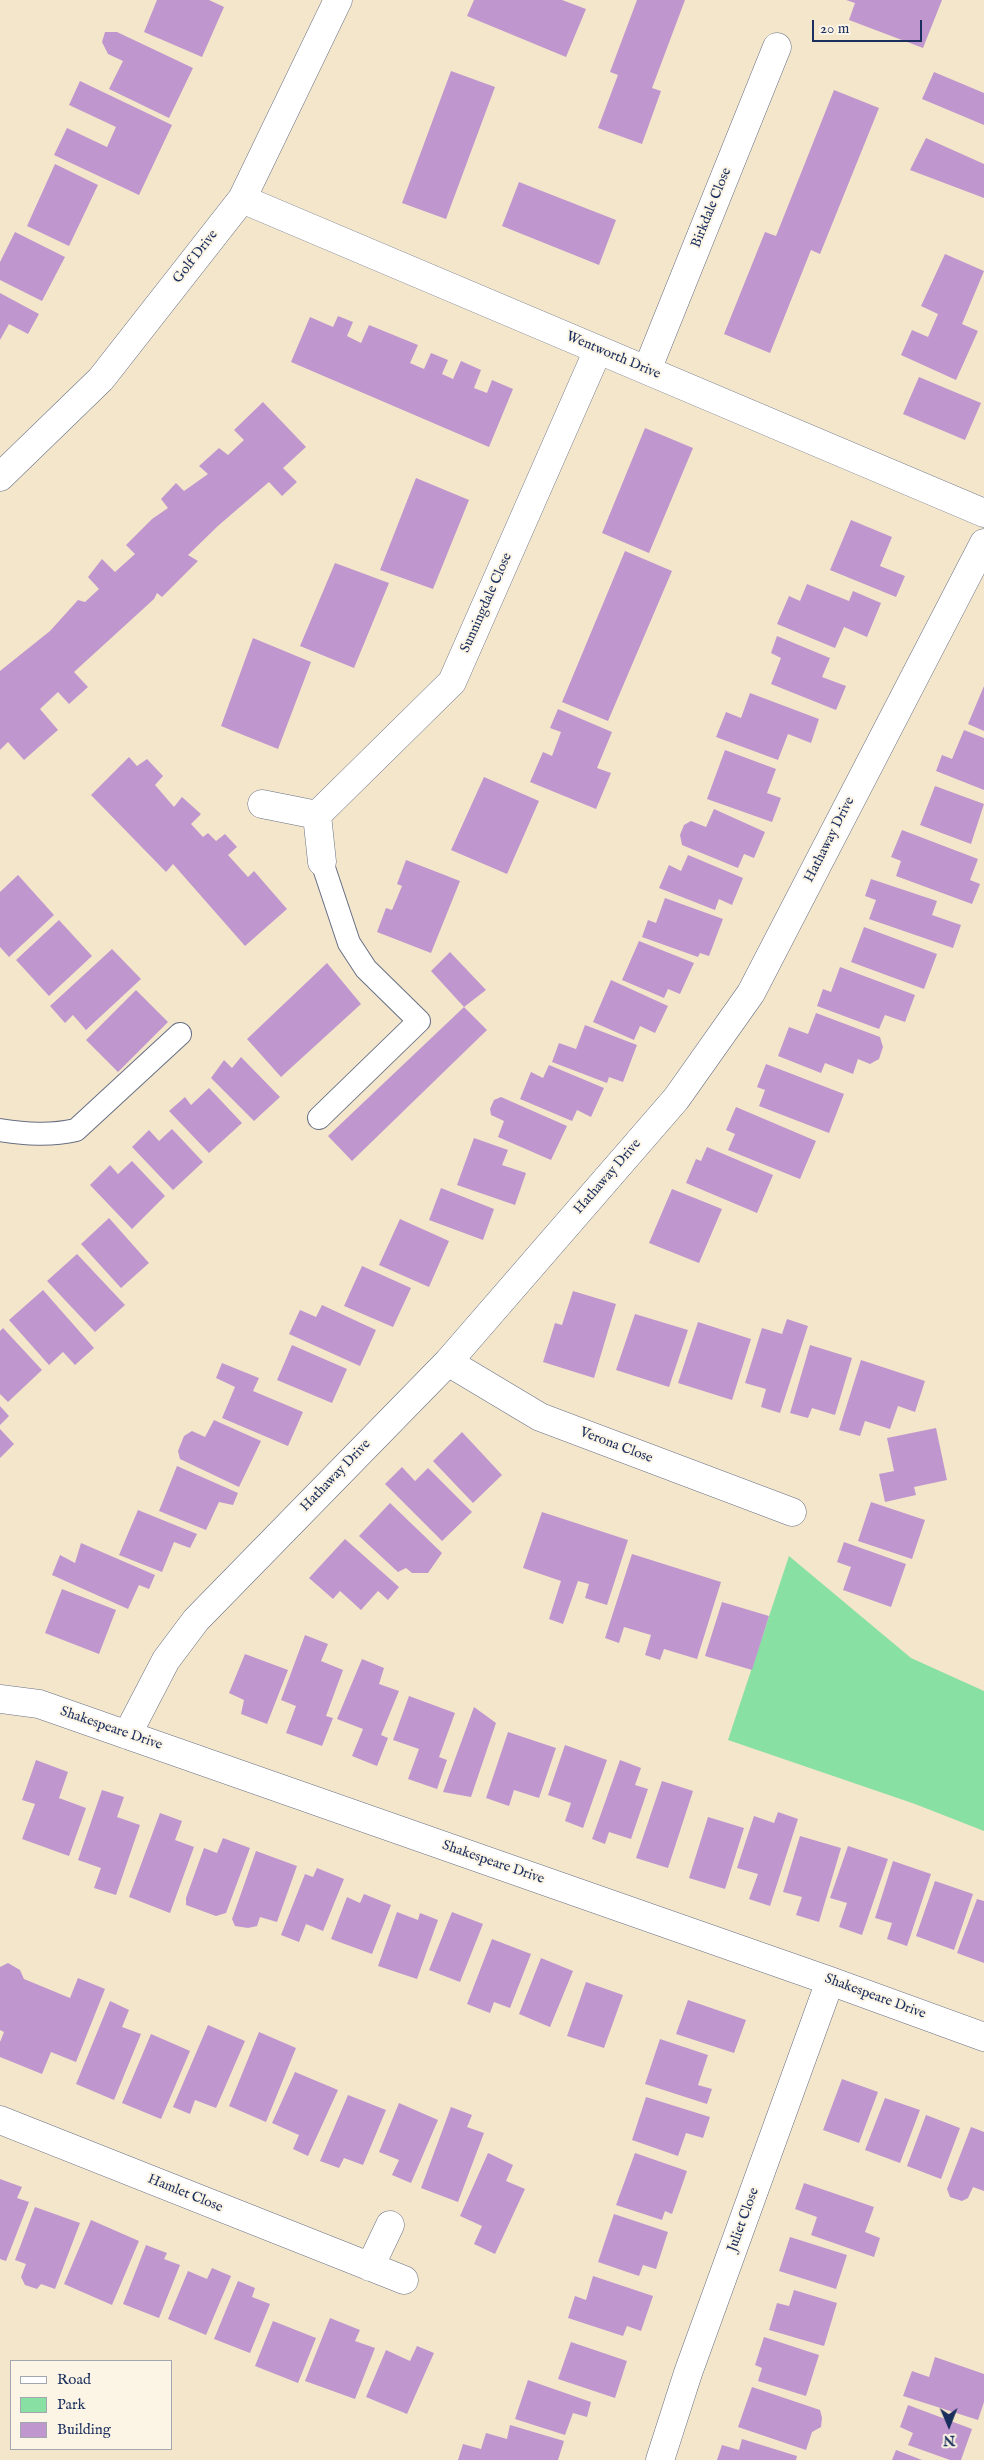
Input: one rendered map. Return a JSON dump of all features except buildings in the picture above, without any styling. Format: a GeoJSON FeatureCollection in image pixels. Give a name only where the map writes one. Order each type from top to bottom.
{"type":"FeatureCollection","features":[{"type":"Feature","properties":{"kind":"street","name":"Golf Drive"},"geometry":{"type":"LineString","coordinates":[[0,477],[101,379],[242,198],[338,0]]}},
{"type":"Feature","properties":{"kind":"street","name":"Birkdale Close"},"geometry":{"type":"LineString","coordinates":[[647,370],[777,47]]}},
{"type":"Feature","properties":{"kind":"street","name":"Wentworth Drive"},"geometry":{"type":"LineString","coordinates":[[242,198],[984,513]]}},
{"type":"Feature","properties":{"kind":"street","name":"Sunningdale Close"},"geometry":{"type":"LineString","coordinates":[[317,815],[452,682],[598,350]]}},
{"type":"Feature","properties":{"kind":"street","name":"Hathaway Drive"},"geometry":{"type":"LineString","coordinates":[[127,1735],[166,1660],[196,1620],[448,1362],[676,1099],[752,993],[984,543]]}},
{"type":"Feature","properties":{"kind":"street"},"geometry":{"type":"LineString","coordinates":[[262,804],[317,815],[322,862]]}},
{"type":"Feature","properties":{"kind":"street","name":"Verona Close"},"geometry":{"type":"LineString","coordinates":[[448,1362],[540,1417],[792,1512]]}},
{"type":"Feature","properties":{"kind":"street","name":"Shakespeare Drive"},"geometry":{"type":"LineString","coordinates":[[0,1699],[39,1704],[830,1981],[984,2037]]}},
{"type":"Feature","properties":{"kind":"street","name":"Juliet Close"},"geometry":{"type":"LineString","coordinates":[[660,2460],[688,2373],[830,1981]]}},
{"type":"Feature","properties":{"kind":"street","name":"Hamlet Close"},"geometry":{"type":"LineString","coordinates":[[0,2120],[404,2280]]}},
{"type":"Feature","properties":{"kind":"street"},"geometry":{"type":"LineString","coordinates":[[370,2267],[390,2225]]}},
{"type":"Feature","properties":{"kind":"lane"},"geometry":{"type":"LineString","coordinates":[[319,1118],[419,1021],[366,969],[348,943],[322,862]]}},
{"type":"Feature","properties":{"kind":"lane"},"geometry":{"type":"LineString","coordinates":[[0,1130],[28,1134],[60,1134],[76,1130],[180,1034]]}},
{"type":"Feature","properties":{"kind":"green space"},"geometry":{"type":"Polygon","coordinates":[[[789,1556],[911,1658],[984,1691],[984,1831],[915,1804],[728,1740],[789,1556]]]}}]}
